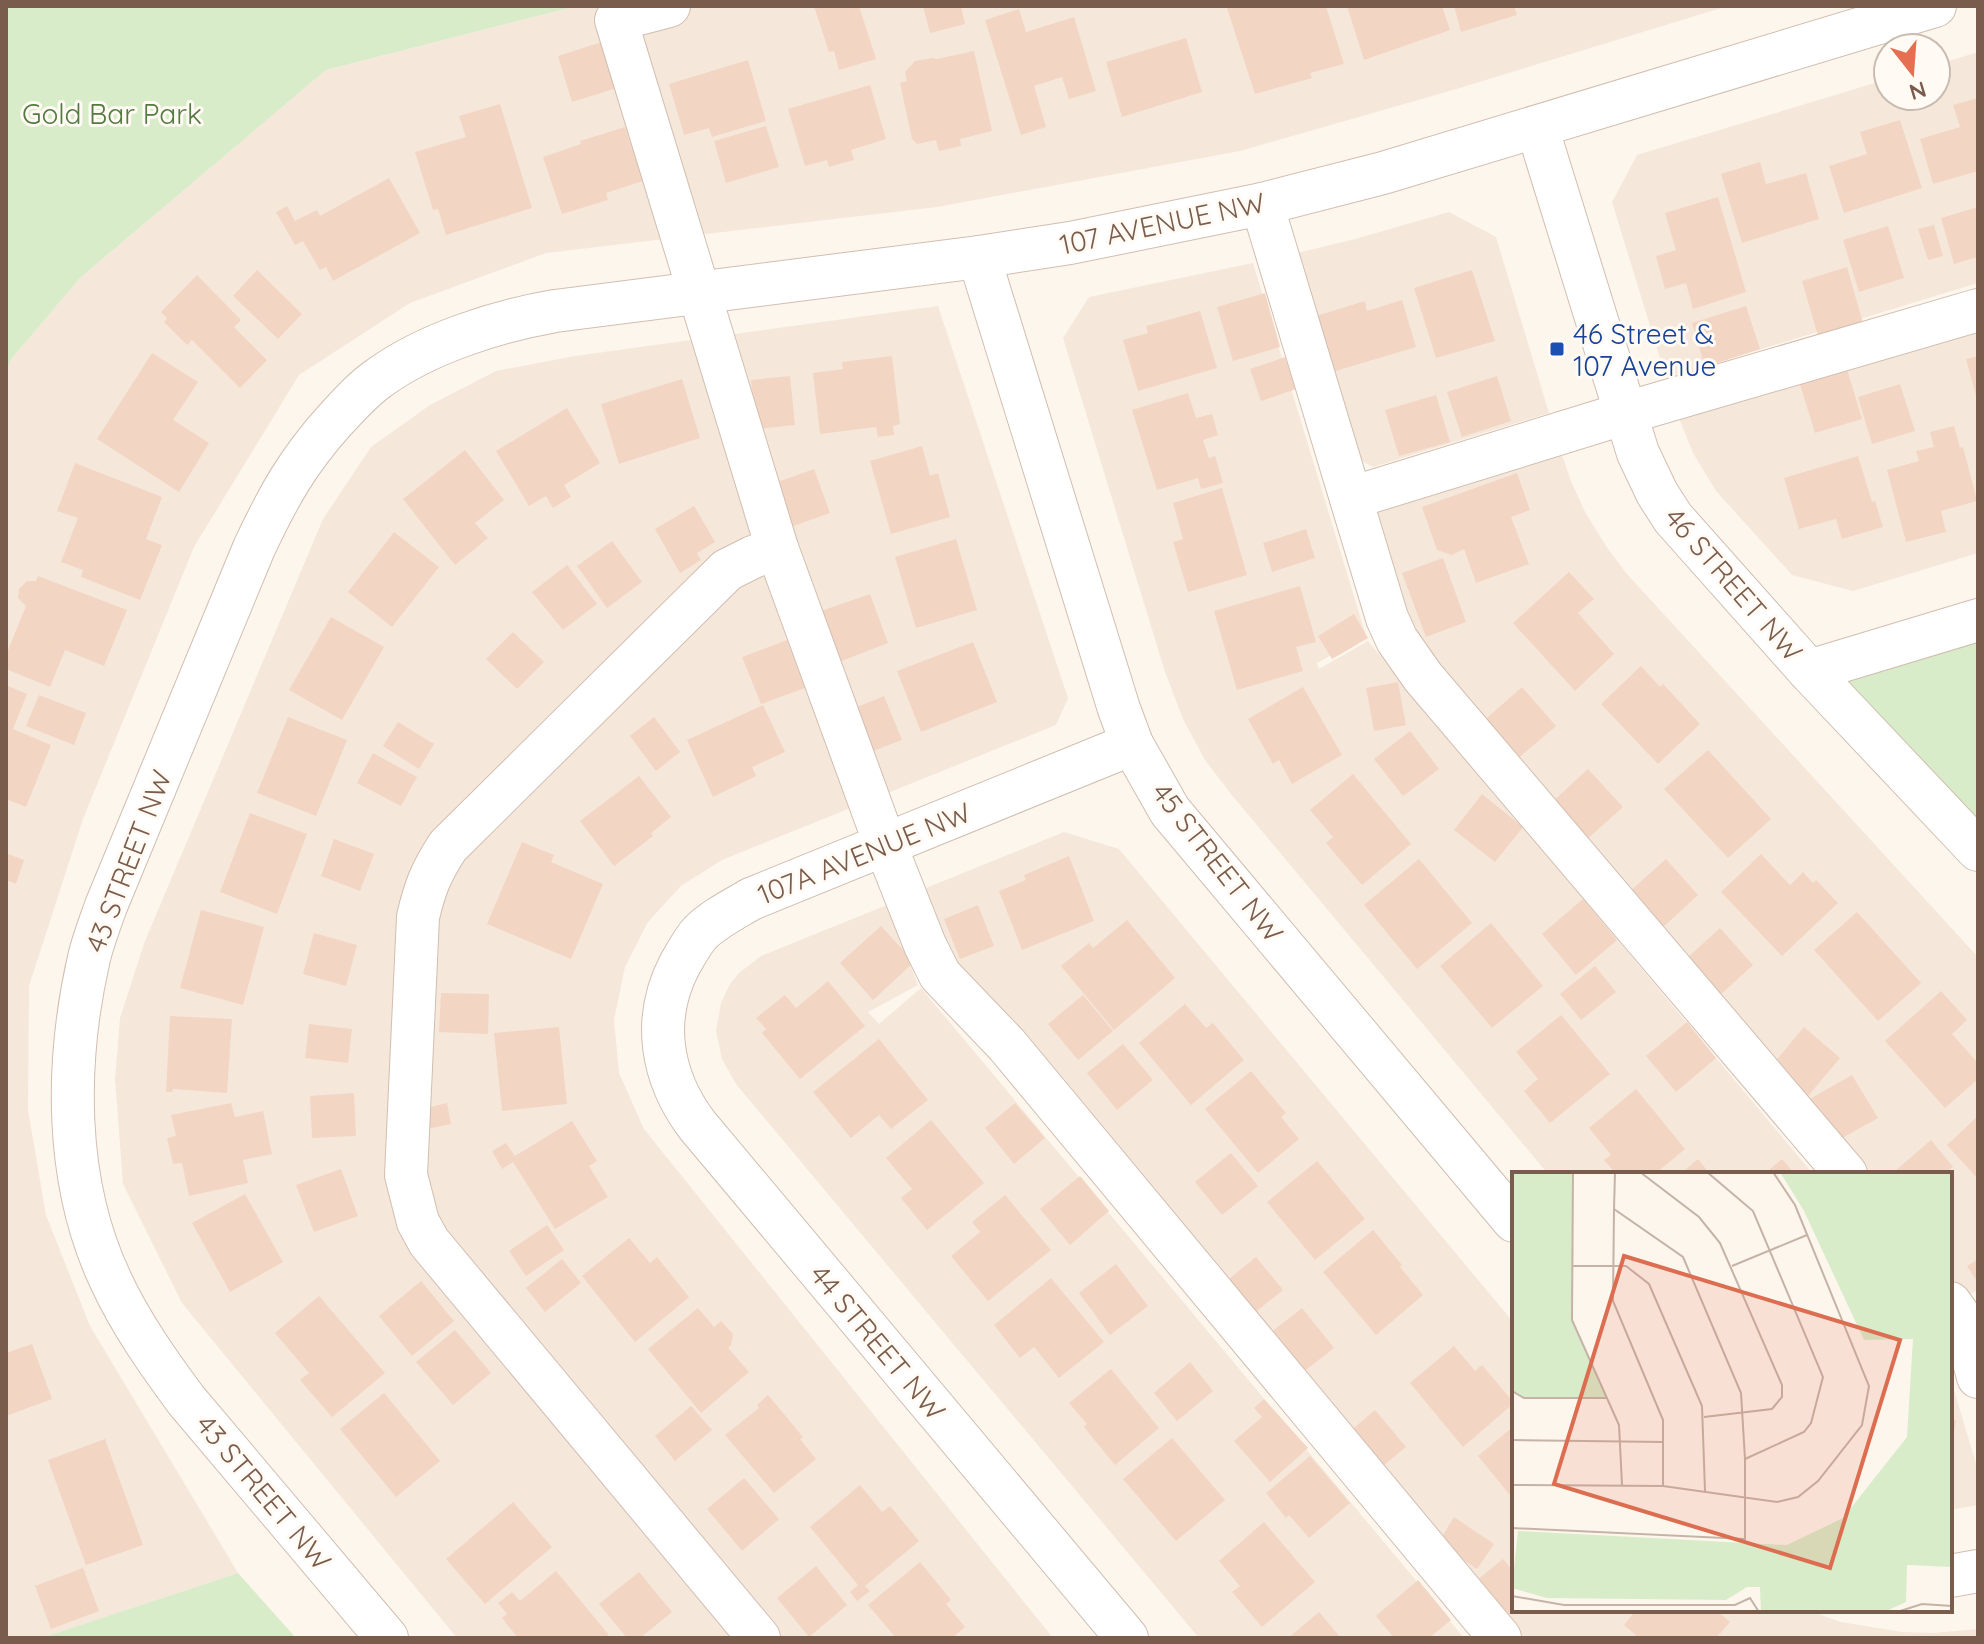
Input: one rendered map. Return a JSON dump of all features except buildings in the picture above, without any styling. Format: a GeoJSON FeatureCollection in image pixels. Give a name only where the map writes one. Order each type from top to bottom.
{"type":"FeatureCollection","features":[{"type":"Feature","properties":{"kind":"street"},"geometry":{"type":"LineString","coordinates":[[669,6],[616,20],[777,548],[885,844],[940,975],[1017,1057],[1500,1638]]}},
{"type":"Feature","properties":{"kind":"street","name":"107 AVENUE NW"},"geometry":{"type":"LineString","coordinates":[[379,378],[442,344],[520,317],[979,257],[1070,243],[1262,204],[1383,173],[1935,6]]}},
{"type":"Feature","properties":{"kind":"street","name":"46 STREET NW"},"geometry":{"type":"LineString","coordinates":[[1537,127],[1638,453],[1657,493],[1673,518],[1809,671],[1978,850]]}},
{"type":"Feature","properties":{"kind":"street"},"geometry":{"type":"LineString","coordinates":[[1262,204],[1387,618],[1397,640],[1423,677],[1844,1172]]}},
{"type":"Feature","properties":{"kind":"street","name":"45 STREET NW"},"geometry":{"type":"LineString","coordinates":[[979,257],[1132,744],[1170,811],[1512,1219]]}},
{"type":"Feature","properties":{"kind":"street"},"geometry":{"type":"LineString","coordinates":[[1351,498],[1626,413],[1978,310]]}},
{"type":"Feature","properties":{"kind":"street","name":"43 STREET NW"},"geometry":{"type":"LineString","coordinates":[[379,378],[350,403],[314,443],[276,502],[254,548],[106,906],[90,955],[74,1055],[73,1107],[83,1196],[94,1240],[135,1327],[186,1400],[387,1638]]}},
{"type":"Feature","properties":{"kind":"street"},"geometry":{"type":"LineString","coordinates":[[759,1638],[429,1242],[418,1222],[406,1175],[418,917],[432,870],[448,846],[727,570],[777,548]]}},
{"type":"Feature","properties":{"kind":"street"},"geometry":{"type":"LineString","coordinates":[[1809,671],[1978,620]]}},
{"type":"Feature","properties":{"kind":"street","name":"107A AVENUE NW"},"geometry":{"type":"LineString","coordinates":[[662,1029],[674,976],[701,933],[722,916],[751,899],[1132,744]]}},
{"type":"Feature","properties":{"kind":"street","name":"44 STREET NW"},"geometry":{"type":"LineString","coordinates":[[662,1029],[673,1083],[683,1106],[697,1125],[1127,1638]]}},
{"type":"Feature","properties":{"kind":"street"},"geometry":{"type":"LineString","coordinates":[[1952,1306],[1963,1321],[1978,1377]]}},
{"type":"Feature","properties":{"kind":"street"},"geometry":{"type":"LineString","coordinates":[[1952,1576],[1978,1571]]}},
{"type":"Feature","properties":{"kind":"shaded area"},"geometry":{"type":"Polygon","coordinates":[[[577,6],[1728,6],[1240,151],[937,207],[546,253],[410,303],[299,375],[194,547],[83,819],[29,986],[28,1110],[46,1215],[90,1326],[238,1573],[41,1638],[6,1638],[6,373],[12,358],[81,277],[326,70],[577,6]]]}},
{"type":"Feature","properties":{"kind":"shaded area"},"geometry":{"type":"Polygon","coordinates":[[[1978,52],[1978,283],[1666,378],[1612,202],[1637,155],[1872,84],[1872,112],[1952,112],[1952,60],[1978,52]]]}},
{"type":"Feature","properties":{"kind":"shaded area"},"geometry":{"type":"Polygon","coordinates":[[[1449,212],[1496,237],[1549,413],[1373,467],[1350,455],[1289,255],[1449,212]]]}},
{"type":"Feature","properties":{"kind":"shaded area"},"geometry":{"type":"Polygon","coordinates":[[[1253,263],[1366,636],[1317,663],[1319,669],[1368,641],[1811,1172],[1546,1172],[1231,794],[1205,760],[1183,719],[1165,672],[1063,338],[1089,297],[1253,263]]]}},
{"type":"Feature","properties":{"kind":"shaded area"},"geometry":{"type":"Polygon","coordinates":[[[938,306],[1068,698],[1056,725],[722,860],[681,886],[648,922],[625,967],[614,1020],[619,1073],[644,1129],[1053,1638],[457,1638],[182,1303],[123,1184],[115,1079],[120,1018],[145,941],[323,519],[371,447],[430,405],[496,371],[575,356],[938,306]]]}},
{"type":"Feature","properties":{"kind":"shaded area"},"geometry":{"type":"Polygon","coordinates":[[[1978,322],[1978,553],[1853,591],[1792,575],[1716,491],[1693,453],[1677,413],[1978,322]]]}},
{"type":"Feature","properties":{"kind":"shaded area"},"geometry":{"type":"Polygon","coordinates":[[[1560,449],[1585,512],[1627,574],[1978,957],[1978,1290],[1964,1298],[1952,1283],[1952,1172],[1859,1172],[1424,652],[1390,588],[1371,526],[1383,502],[1560,449]]]}},
{"type":"Feature","properties":{"kind":"shaded area"},"geometry":{"type":"Polygon","coordinates":[[[1064,832],[1119,849],[1512,1321],[1512,1612],[1813,1612],[1841,1622],[1902,1632],[1978,1629],[1978,1638],[1512,1638],[950,965],[921,890],[1064,832]]]}},
{"type":"Feature","properties":{"kind":"shaded area"},"geometry":{"type":"Polygon","coordinates":[[[887,905],[918,985],[868,1012],[879,1024],[921,988],[1464,1638],[1199,1638],[736,1084],[722,1059],[716,1031],[721,1003],[739,973],[761,956],[887,905]]]}},
{"type":"Feature","properties":{"kind":"shaded area"},"geometry":{"type":"Polygon","coordinates":[[[1952,1384],[1978,1470],[1978,1505],[1952,1510],[1952,1384]]]}},
{"type":"Feature","properties":{"kind":"green space","name":"Gold Bar Park"},"geometry":{"type":"Polygon","coordinates":[[[6,6],[577,6],[326,70],[81,277],[12,358],[6,373],[6,6]]]}},
{"type":"Feature","properties":{"kind":"green space"},"geometry":{"type":"Polygon","coordinates":[[[1978,620],[1978,850],[1809,671],[1978,620]]]}},
{"type":"Feature","properties":{"kind":"green space"},"geometry":{"type":"Polygon","coordinates":[[[238,1573],[296,1638],[41,1638],[238,1573]]]}},
{"type":"Feature","properties":{"kind":"place","name":"46 Street & 107 Avenue"},"geometry":{"type":"Point","coordinates":[1557,349]}}]}
